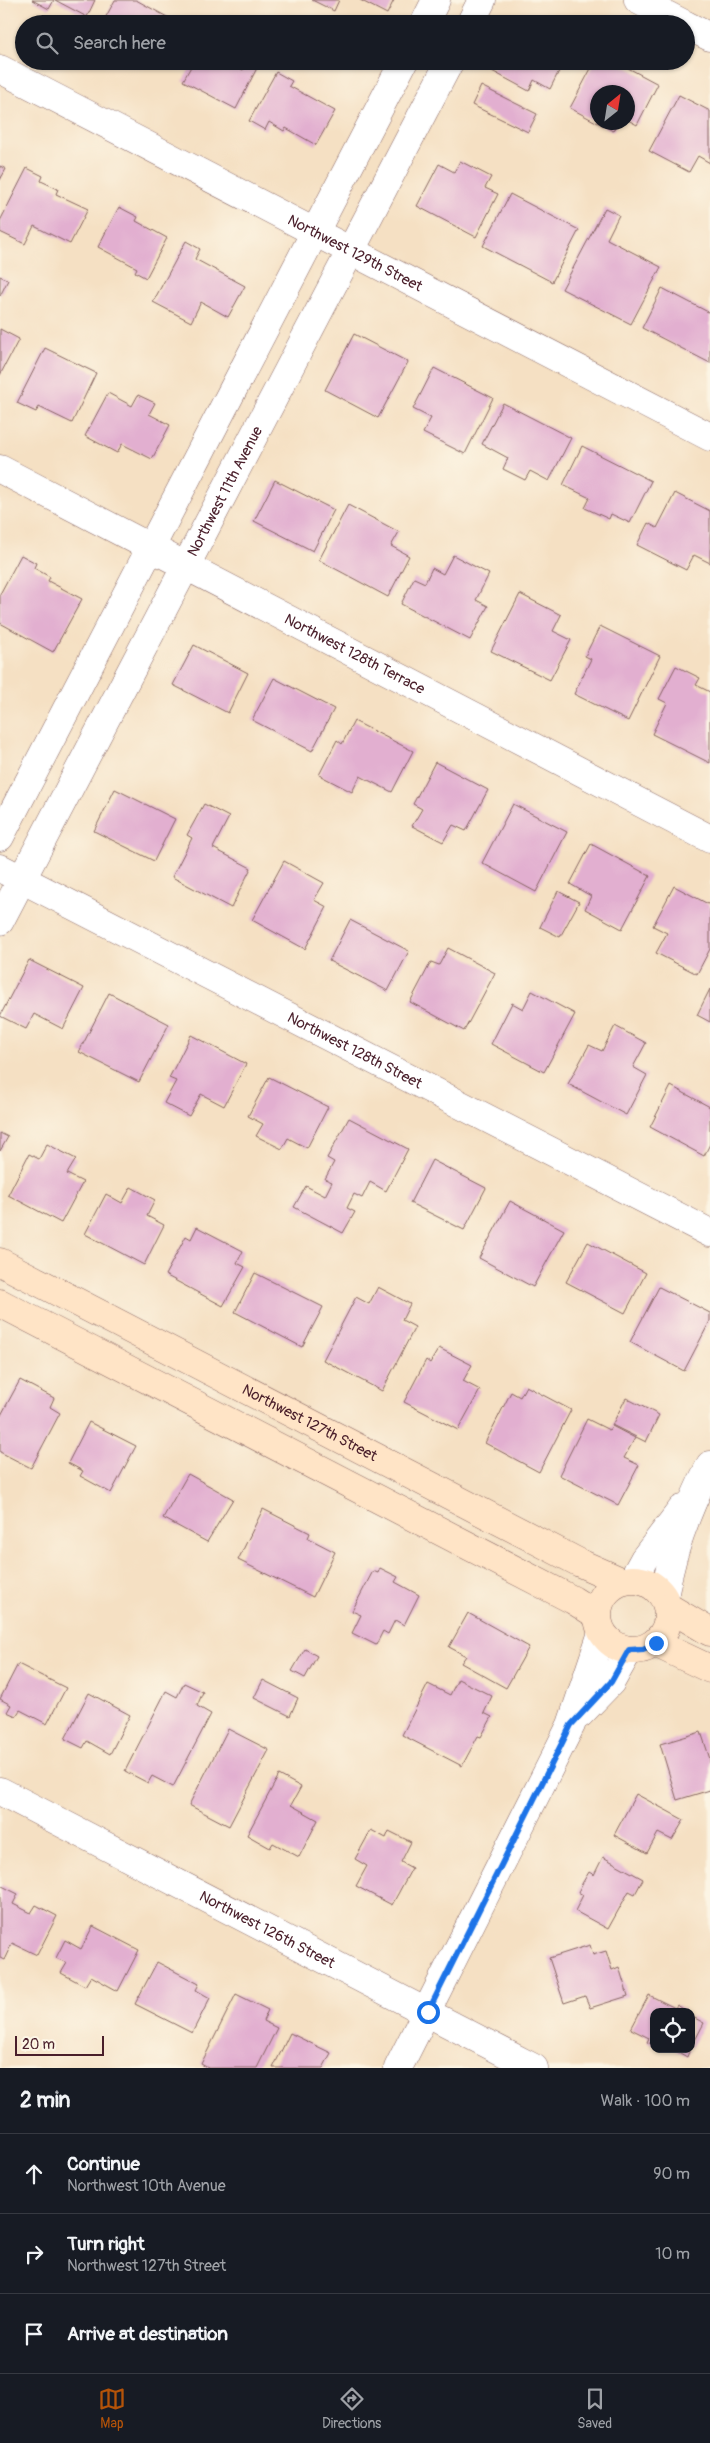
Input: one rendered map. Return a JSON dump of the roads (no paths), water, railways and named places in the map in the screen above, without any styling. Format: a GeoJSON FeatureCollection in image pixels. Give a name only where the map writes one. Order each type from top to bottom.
{"type":"FeatureCollection","features":[{"type":"Feature","properties":{"kind":"street"},"geometry":{"type":"LineString","coordinates":[[428,15],[436,0]]}},
{"type":"Feature","properties":{"kind":"street"},"geometry":{"type":"LineString","coordinates":[[474,15],[482,0]]}},
{"type":"Feature","properties":{"kind":"street"},"geometry":{"type":"LineString","coordinates":[[638,0],[667,15]]}},
{"type":"Feature","properties":{"kind":"street"},"geometry":{"type":"LineString","coordinates":[[695,30],[710,38]]}},
{"type":"Feature","properties":{"kind":"street","name":"Northwest 129th Street"},"geometry":{"type":"LineString","coordinates":[[0,69],[710,437]]}},
{"type":"Feature","properties":{"kind":"street"},"geometry":{"type":"LineString","coordinates":[[0,837],[399,70]]}},
{"type":"Feature","properties":{"kind":"street","name":"Northwest 11th Avenue"},"geometry":{"type":"LineString","coordinates":[[0,921],[11,874],[186,567],[445,70]]}},
{"type":"Feature","properties":{"kind":"street","name":"Northwest 128th Terrace"},"geometry":{"type":"LineString","coordinates":[[0,469],[710,839]]}},
{"type":"Feature","properties":{"kind":"street","name":"Northwest 128th Street"},"geometry":{"type":"LineString","coordinates":[[11,874],[710,1233]]}},
{"type":"Feature","properties":{"kind":"street","name":"Northwest 127th Street"},"geometry":{"type":"LineString","coordinates":[[0,1262],[580,1563],[627,1580],[646,1581],[656,1588],[666,1602],[710,1632]]}},
{"type":"Feature","properties":{"kind":"street"},"geometry":{"type":"LineString","coordinates":[[0,1303],[572,1600],[600,1624],[614,1645],[629,1650],[643,1649],[656,1643],[664,1632],[669,1620],[666,1602],[668,1569],[697,1490],[710,1465]]}},
{"type":"Feature","properties":{"kind":"street"},"geometry":{"type":"LineString","coordinates":[[398,2068],[428,2012],[571,1725],[600,1624],[600,1601],[608,1589],[627,1580],[697,1490]]}},
{"type":"Feature","properties":{"kind":"street"},"geometry":{"type":"LineString","coordinates":[[656,1643],[710,1669]]}},
{"type":"Feature","properties":{"kind":"street"},"geometry":{"type":"LineString","coordinates":[[571,1725],[611,1682],[629,1650]]}},
{"type":"Feature","properties":{"kind":"street","name":"Northwest 126th Street"},"geometry":{"type":"LineString","coordinates":[[0,1791],[534,2068]]}}]}
